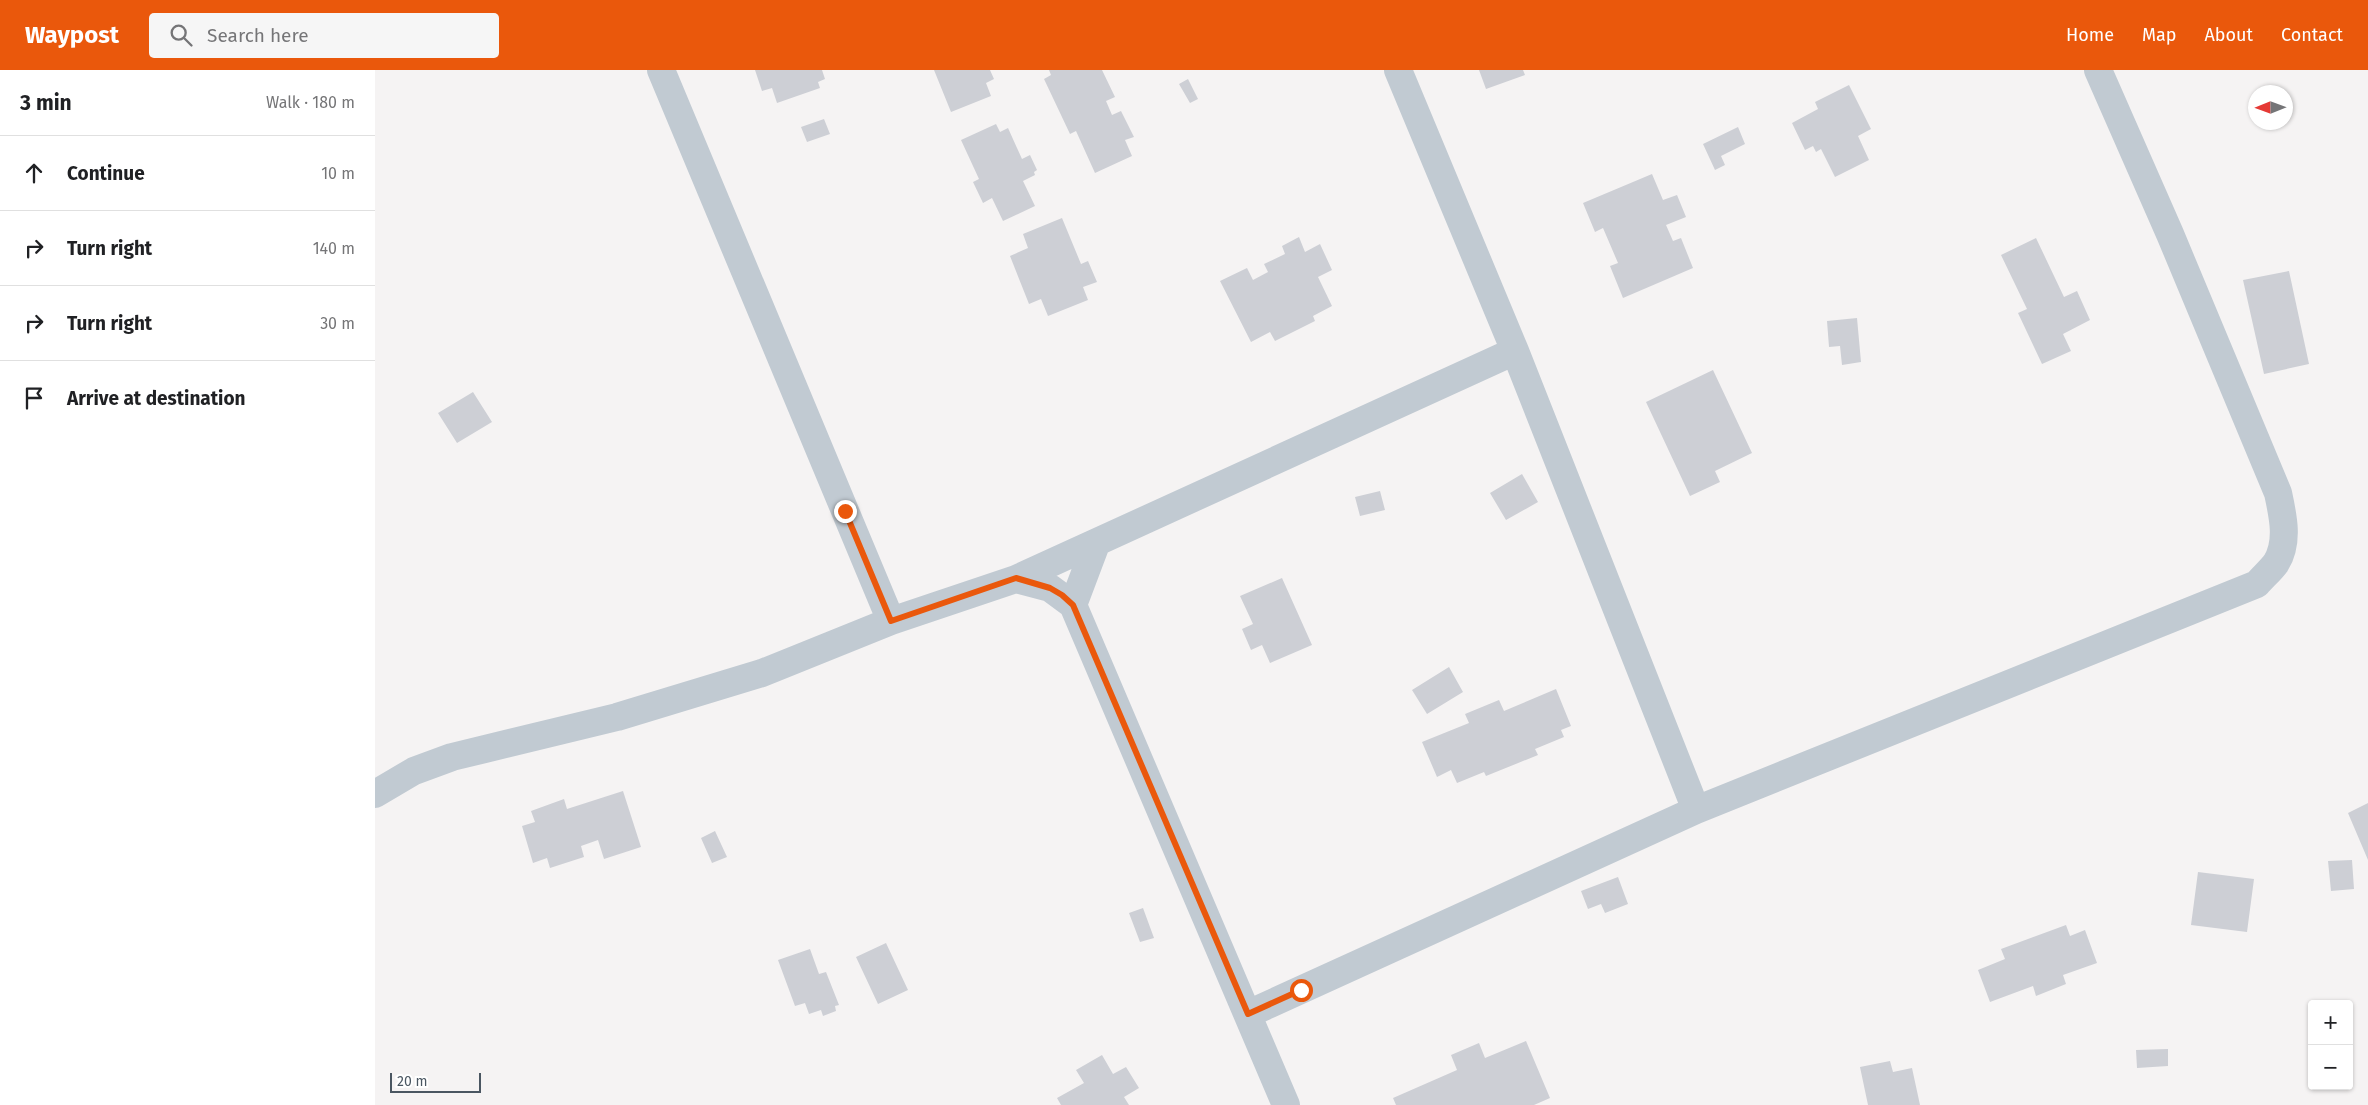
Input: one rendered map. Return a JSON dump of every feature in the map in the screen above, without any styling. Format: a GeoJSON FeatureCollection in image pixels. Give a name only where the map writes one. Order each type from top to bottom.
{"type":"FeatureCollection","features":[{"type":"Feature","properties":{"kind":"street"},"geometry":{"type":"LineString","coordinates":[[661,70],[891,621]]}},
{"type":"Feature","properties":{"kind":"street"},"geometry":{"type":"LineString","coordinates":[[1398,70],[1515,351],[1696,810]]}},
{"type":"Feature","properties":{"kind":"street"},"geometry":{"type":"LineString","coordinates":[[1248,1014],[1696,810],[2257,584],[2276,562],[2283,541],[2284,520],[2277,494],[2170,234],[2097,70]]}},
{"type":"Feature","properties":{"kind":"street"},"geometry":{"type":"LineString","coordinates":[[375,794],[414,771],[452,757],[617,717],[762,673],[891,621],[1016,578],[1096,544],[1515,351]]}},
{"type":"Feature","properties":{"kind":"street"},"geometry":{"type":"LineString","coordinates":[[1073,605],[1096,544]]}},
{"type":"Feature","properties":{"kind":"street"},"geometry":{"type":"LineString","coordinates":[[1016,578],[1050,588],[1062,595],[1073,605],[1287,1105]]}},
{"type":"Feature","properties":{"kind":"building"},"geometry":{"type":"Polygon","coordinates":[[[755,70],[822,70],[825,79],[818,82],[820,88],[777,103],[772,88],[762,91],[755,70]]]}},
{"type":"Feature","properties":{"kind":"building"},"geometry":{"type":"Polygon","coordinates":[[[934,70],[990,70],[994,79],[986,83],[991,96],[951,112],[934,70]]]}},
{"type":"Feature","properties":{"kind":"building"},"geometry":{"type":"Polygon","coordinates":[[[1049,70],[1102,70],[1115,97],[1106,101],[1112,115],[1121,111],[1134,137],[1125,140],[1132,156],[1095,173],[1076,131],[1070,134],[1044,79],[1051,75],[1049,70]]]}},
{"type":"Feature","properties":{"kind":"building"},"geometry":{"type":"Polygon","coordinates":[[[1479,70],[1523,70],[1525,75],[1486,89],[1479,70]]]}},
{"type":"Feature","properties":{"kind":"building"},"geometry":{"type":"Polygon","coordinates":[[[1188,79],[1198,99],[1190,103],[1179,84],[1188,79]]]}},
{"type":"Feature","properties":{"kind":"building"},"geometry":{"type":"Polygon","coordinates":[[[1849,85],[1871,129],[1858,136],[1869,160],[1835,177],[1821,149],[1816,152],[1813,146],[1805,150],[1792,123],[1818,109],[1815,102],[1849,85]]]}},
{"type":"Feature","properties":{"kind":"building"},"geometry":{"type":"Polygon","coordinates":[[[824,119],[830,134],[807,142],[801,127],[824,119]]]}},
{"type":"Feature","properties":{"kind":"building"},"geometry":{"type":"Polygon","coordinates":[[[996,124],[1000,132],[1008,128],[1022,159],[1030,155],[1037,170],[1034,172],[1035,175],[1023,181],[1035,206],[1003,221],[992,198],[983,203],[973,182],[979,179],[961,140],[996,124]]]}},
{"type":"Feature","properties":{"kind":"building"},"geometry":{"type":"Polygon","coordinates":[[[1738,127],[1745,144],[1721,156],[1725,165],[1715,170],[1703,144],[1738,127]]]}},
{"type":"Feature","properties":{"kind":"building"},"geometry":{"type":"Polygon","coordinates":[[[1652,174],[1663,200],[1677,195],[1686,217],[1666,225],[1673,241],[1681,238],[1693,268],[1623,298],[1610,266],[1618,263],[1603,228],[1595,232],[1583,203],[1652,174]]]}},
{"type":"Feature","properties":{"kind":"building"},"geometry":{"type":"Polygon","coordinates":[[[1062,218],[1081,264],[1088,261],[1097,282],[1083,287],[1088,300],[1048,316],[1041,299],[1029,304],[1010,256],[1028,248],[1023,234],[1062,218]]]}},
{"type":"Feature","properties":{"kind":"building"},"geometry":{"type":"Polygon","coordinates":[[[1299,237],[1305,252],[1320,244],[1332,270],[1318,277],[1332,306],[1313,316],[1315,321],[1275,341],[1270,332],[1251,342],[1220,281],[1247,268],[1253,280],[1268,272],[1264,264],[1285,254],[1282,246],[1299,237]]]}},
{"type":"Feature","properties":{"kind":"building"},"geometry":{"type":"Polygon","coordinates":[[[2036,238],[2064,297],[2077,291],[2090,320],[2063,334],[2071,351],[2042,364],[2018,313],[2027,309],[2001,255],[2036,238]]]}},
{"type":"Feature","properties":{"kind":"building"},"geometry":{"type":"Polygon","coordinates":[[[2289,271],[2309,364],[2264,374],[2243,280],[2289,271]]]}},
{"type":"Feature","properties":{"kind":"building"},"geometry":{"type":"Polygon","coordinates":[[[1857,318],[1861,362],[1842,365],[1840,346],[1829,347],[1827,321],[1857,318]]]}},
{"type":"Feature","properties":{"kind":"building"},"geometry":{"type":"Polygon","coordinates":[[[1713,370],[1752,453],[1715,471],[1720,482],[1690,496],[1646,402],[1713,370]]]}},
{"type":"Feature","properties":{"kind":"building"},"geometry":{"type":"Polygon","coordinates":[[[473,392],[492,422],[457,443],[438,413],[473,392]]]}},
{"type":"Feature","properties":{"kind":"building"},"geometry":{"type":"Polygon","coordinates":[[[1522,474],[1538,502],[1506,520],[1490,493],[1522,474]]]}},
{"type":"Feature","properties":{"kind":"building"},"geometry":{"type":"Polygon","coordinates":[[[1380,491],[1385,510],[1360,516],[1355,497],[1380,491]]]}},
{"type":"Feature","properties":{"kind":"building"},"geometry":{"type":"Polygon","coordinates":[[[1282,578],[1312,645],[1270,663],[1262,645],[1251,650],[1242,629],[1253,624],[1240,596],[1282,578]]]}},
{"type":"Feature","properties":{"kind":"building"},"geometry":{"type":"Polygon","coordinates":[[[1449,667],[1463,692],[1427,714],[1412,690],[1449,667]]]}},
{"type":"Feature","properties":{"kind":"building"},"geometry":{"type":"Polygon","coordinates":[[[1556,689],[1571,726],[1561,730],[1564,737],[1535,749],[1538,755],[1486,776],[1484,772],[1457,783],[1451,770],[1437,777],[1422,742],[1469,723],[1465,714],[1499,700],[1504,711],[1556,689]]]}},
{"type":"Feature","properties":{"kind":"building"},"geometry":{"type":"Polygon","coordinates":[[[623,791],[641,847],[604,859],[598,840],[581,846],[584,857],[550,868],[547,858],[533,863],[522,826],[535,822],[531,811],[564,799],[567,809],[623,791]]]}},
{"type":"Feature","properties":{"kind":"building"},"geometry":{"type":"Polygon","coordinates":[[[2368,803],[2368,860],[2348,813],[2368,803]]]}},
{"type":"Feature","properties":{"kind":"building"},"geometry":{"type":"Polygon","coordinates":[[[715,831],[727,857],[712,863],[701,838],[715,831]]]}},
{"type":"Feature","properties":{"kind":"building"},"geometry":{"type":"Polygon","coordinates":[[[2352,860],[2354,889],[2331,891],[2328,861],[2352,860]]]}},
{"type":"Feature","properties":{"kind":"building"},"geometry":{"type":"Polygon","coordinates":[[[2198,872],[2254,879],[2247,932],[2191,925],[2198,872]]]}},
{"type":"Feature","properties":{"kind":"building"},"geometry":{"type":"Polygon","coordinates":[[[1618,877],[1628,904],[1605,913],[1601,904],[1588,909],[1581,891],[1618,877]]]}},
{"type":"Feature","properties":{"kind":"building"},"geometry":{"type":"Polygon","coordinates":[[[1143,908],[1154,938],[1140,942],[1129,913],[1143,908]]]}},
{"type":"Feature","properties":{"kind":"building"},"geometry":{"type":"Polygon","coordinates":[[[2066,925],[2070,936],[2085,930],[2097,963],[2063,975],[2066,984],[2036,996],[2033,986],[1990,1002],[1978,970],[2005,959],[2001,949],[2066,925]]]}},
{"type":"Feature","properties":{"kind":"building"},"geometry":{"type":"Polygon","coordinates":[[[886,943],[908,990],[878,1004],[856,957],[886,943]]]}},
{"type":"Feature","properties":{"kind":"building"},"geometry":{"type":"Polygon","coordinates":[[[810,949],[819,974],[826,972],[839,1005],[835,1006],[836,1011],[823,1016],[821,1010],[809,1014],[805,1003],[795,1006],[778,960],[810,949]]]}},
{"type":"Feature","properties":{"kind":"building"},"geometry":{"type":"Polygon","coordinates":[[[1526,1041],[1550,1098],[1534,1105],[1396,1105],[1393,1098],[1457,1070],[1451,1055],[1479,1043],[1485,1058],[1526,1041]]]}},
{"type":"Feature","properties":{"kind":"building"},"geometry":{"type":"Polygon","coordinates":[[[2168,1049],[2168,1066],[2137,1068],[2136,1050],[2168,1049]]]}},
{"type":"Feature","properties":{"kind":"building"},"geometry":{"type":"Polygon","coordinates":[[[1102,1055],[1113,1074],[1126,1067],[1139,1088],[1124,1097],[1129,1105],[1061,1105],[1057,1098],[1084,1083],[1076,1070],[1102,1055]]]}},
{"type":"Feature","properties":{"kind":"building"},"geometry":{"type":"Polygon","coordinates":[[[1890,1061],[1893,1072],[1912,1068],[1920,1105],[1868,1105],[1860,1067],[1890,1061]]]}},
{"type":"Feature","properties":{"kind":"route"},"geometry":{"type":"LineString","coordinates":[[845,511],[891,621],[1016,578],[1050,588],[1062,595],[1073,605],[1248,1014],[1301,990]]}}]}
